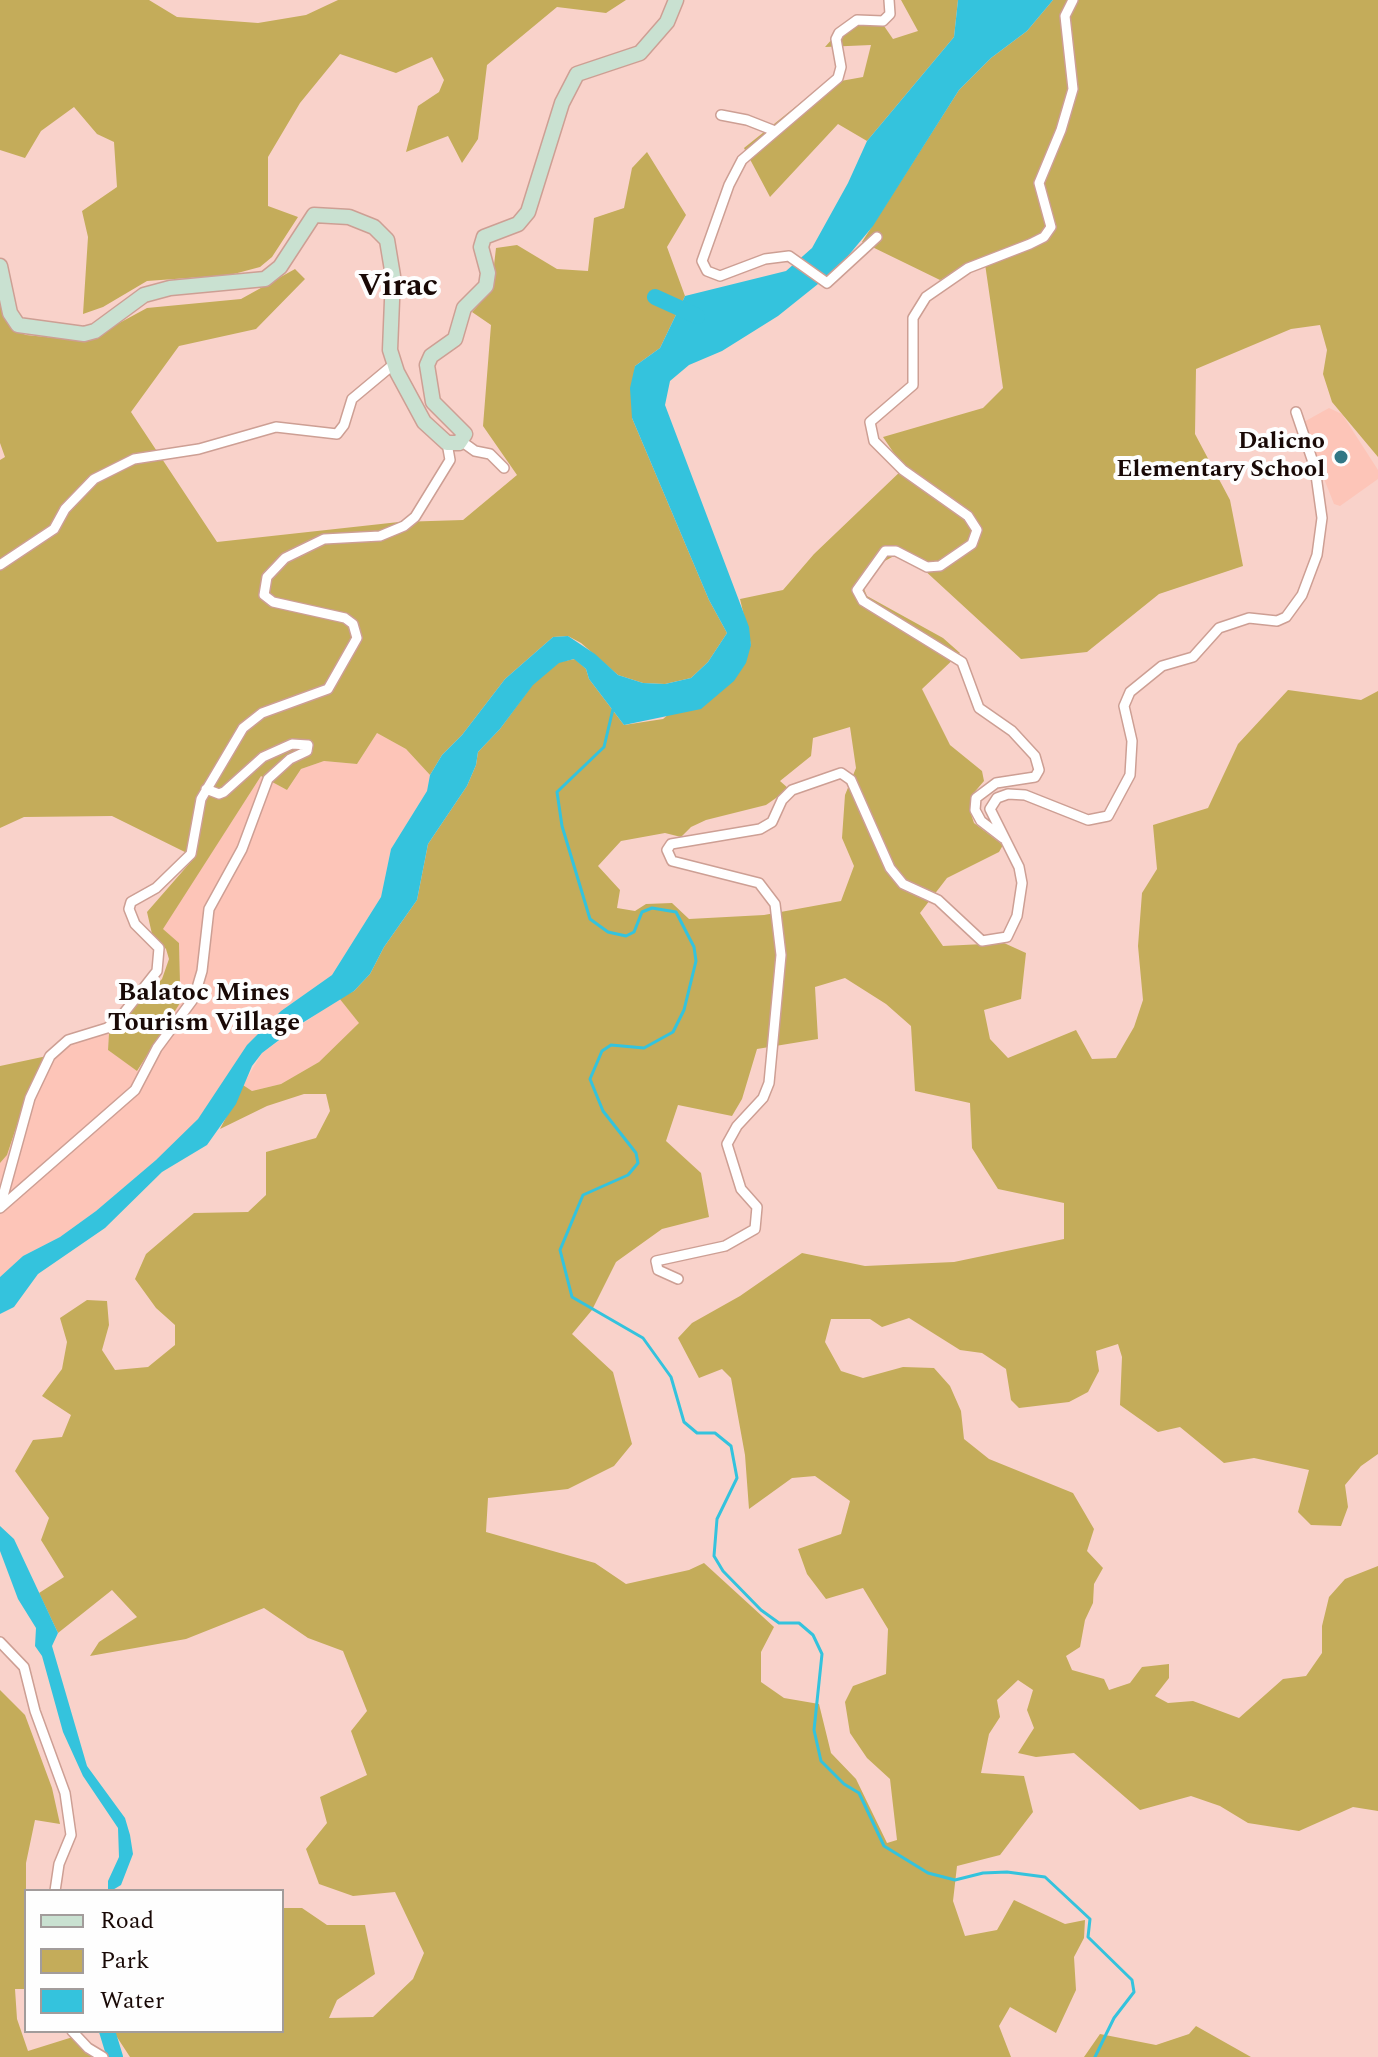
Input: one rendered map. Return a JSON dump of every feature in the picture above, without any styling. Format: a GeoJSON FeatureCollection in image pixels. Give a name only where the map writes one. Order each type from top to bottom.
{"type":"FeatureCollection","features":[{"type":"Feature","properties":{"kind":"main road"},"geometry":{"type":"LineString","coordinates":[[0,266],[10,313],[18,325],[84,334],[95,331],[144,295],[170,288],[265,279],[286,260],[314,215],[349,217],[378,228],[387,240],[395,294],[390,350],[394,364],[418,415],[453,443],[463,430],[442,414],[433,402],[427,365],[431,356],[455,339],[464,308],[486,286],[488,273],[481,247],[484,237],[518,224],[528,212],[562,103],[577,74],[640,53],[667,22],[676,0]]}},
{"type":"Feature","properties":{"kind":"street"},"geometry":{"type":"LineString","coordinates":[[877,237],[832,279],[822,281],[799,261],[779,255],[720,276],[707,271],[702,261],[742,160],[838,78],[841,67],[836,39],[845,26],[857,20],[883,21],[890,14],[889,0]]}},
{"type":"Feature","properties":{"kind":"street"},"geometry":{"type":"LineString","coordinates":[[1008,843],[981,821],[975,810],[976,798],[996,783],[1035,777],[1039,770],[1035,756],[1012,731],[979,708],[962,662],[863,601],[857,590],[885,551],[896,551],[927,567],[940,566],[972,544],[977,530],[968,516],[903,470],[874,441],[870,422],[913,385],[913,318],[926,297],[968,268],[1044,237],[1051,227],[1039,183],[1073,89],[1065,16],[1073,0]]}},
{"type":"Feature","properties":{"kind":"street"},"geometry":{"type":"LineString","coordinates":[[721,115],[747,120],[775,131]]}},
{"type":"Feature","properties":{"kind":"street"},"geometry":{"type":"LineString","coordinates":[[0,565],[54,529],[65,509],[94,479],[134,459],[199,449],[276,427],[337,434],[344,425],[352,399],[394,364]]}},
{"type":"Feature","properties":{"kind":"street"},"geometry":{"type":"LineString","coordinates":[[678,1279],[658,1270],[656,1261],[725,1246],[755,1229],[757,1207],[741,1189],[727,1144],[737,1126],[763,1098],[769,1083],[781,955],[775,904],[759,883],[672,861],[667,850],[671,844],[760,829],[772,822],[782,800],[792,790],[841,773],[851,780],[890,868],[903,884],[938,900],[982,941],[1007,937],[1017,916],[1022,883],[1019,867],[990,809],[997,798],[1008,794],[1025,795],[1088,820],[1108,816],[1130,775],[1132,741],[1124,706],[1130,692],[1162,666],[1193,657],[1219,628],[1249,618],[1277,621],[1286,617],[1302,595],[1317,555],[1322,518],[1315,468],[1296,412]]}},
{"type":"Feature","properties":{"kind":"street"},"geometry":{"type":"LineString","coordinates":[[0,1208],[30,1098],[50,1056],[68,1040],[107,1028],[120,1018],[157,971],[161,956],[159,948],[135,924],[129,909],[131,902],[164,882],[191,854],[201,799],[243,728],[262,713],[328,689],[357,638],[353,624],[345,618],[273,602],[264,595],[267,577],[285,558],[324,539],[380,536],[404,526],[415,517],[450,460],[453,443],[490,454],[504,468]]}},
{"type":"Feature","properties":{"kind":"street"},"geometry":{"type":"LineString","coordinates":[[0,1208],[135,1090],[157,1048],[194,998],[202,971],[209,909],[242,849],[268,779],[290,759],[302,755],[308,745],[292,744],[263,757],[224,792],[219,794],[206,789]]}},
{"type":"Feature","properties":{"kind":"street"},"geometry":{"type":"LineString","coordinates":[[0,1642],[24,1667],[35,1711],[65,1793],[71,1835],[59,1864],[55,1889]]}},
{"type":"Feature","properties":{"kind":"street"},"geometry":{"type":"LineString","coordinates":[[74,2033],[88,2048],[103,2057]]}},
{"type":"Feature","properties":{"kind":"shaded area","name":"Dalicno Elementary School"},"geometry":{"type":"Polygon","coordinates":[[[1329,408],[1342,414],[1378,470],[1378,479],[1340,506],[1334,504],[1302,423],[1329,408]]]}},
{"type":"Feature","properties":{"kind":"shaded area"},"geometry":{"type":"Polygon","coordinates":[[[377,733],[406,749],[430,775],[427,791],[391,849],[381,897],[332,975],[281,1011],[188,1132],[96,1211],[60,1237],[23,1256],[0,1277],[0,1163],[7,1155],[28,1092],[47,1056],[67,1045],[109,1033],[108,1050],[138,1071],[180,984],[179,943],[162,929],[261,776],[287,790],[301,769],[324,761],[357,764],[377,733]]]}},
{"type":"Feature","properties":{"kind":"shaded area"},"geometry":{"type":"Polygon","coordinates":[[[339,998],[360,1023],[319,1062],[281,1084],[252,1091],[243,1085],[262,1053],[339,998]]]}},
{"type":"Feature","properties":{"kind":"green space"},"geometry":{"type":"Polygon","coordinates":[[[0,0],[149,0],[177,17],[258,23],[306,15],[338,0],[626,0],[606,13],[557,7],[487,65],[478,139],[462,163],[448,136],[406,152],[418,106],[439,92],[444,80],[432,57],[396,73],[340,54],[300,103],[268,157],[268,206],[298,217],[272,257],[260,267],[230,275],[147,281],[103,307],[83,314],[88,237],[82,211],[117,187],[114,142],[97,134],[74,107],[41,131],[25,158],[0,150],[0,0]]]}},
{"type":"Feature","properties":{"kind":"green space"},"geometry":{"type":"Polygon","coordinates":[[[901,0],[958,0],[954,37],[867,141],[838,124],[770,197],[744,148],[824,84],[863,77],[871,45],[825,47],[848,21],[882,23],[893,39],[918,31],[901,0]]]}},
{"type":"Feature","properties":{"kind":"green space"},"geometry":{"type":"Polygon","coordinates":[[[1053,0],[1378,0],[1378,457],[1332,402],[1323,374],[1327,350],[1320,325],[1291,329],[1196,369],[1195,434],[1230,500],[1243,566],[1159,594],[1087,652],[1021,659],[922,568],[894,556],[881,563],[864,589],[867,596],[943,638],[960,653],[922,689],[950,745],[982,771],[984,781],[972,795],[970,811],[974,823],[1003,845],[999,852],[947,878],[920,913],[943,946],[1004,943],[1026,953],[1021,999],[984,1010],[990,1039],[1008,1058],[1076,1030],[1092,1059],[1116,1058],[1134,1027],[1143,1000],[1138,946],[1142,893],[1157,869],[1153,825],[1208,808],[1238,744],[1288,690],[1361,700],[1378,691],[1378,1454],[1361,1466],[1345,1485],[1348,1507],[1341,1526],[1311,1525],[1298,1512],[1309,1470],[1254,1458],[1224,1463],[1180,1427],[1158,1432],[1120,1405],[1122,1357],[1118,1344],[1096,1351],[1099,1371],[1088,1392],[1069,1402],[1019,1408],[1011,1400],[1006,1369],[982,1353],[960,1350],[909,1318],[882,1327],[870,1319],[831,1319],[825,1342],[841,1371],[863,1378],[903,1367],[934,1368],[950,1386],[961,1411],[964,1439],[989,1459],[1073,1493],[1094,1529],[1087,1551],[1103,1568],[1094,1584],[1093,1603],[1085,1620],[1080,1647],[1066,1656],[1072,1670],[1104,1679],[1109,1690],[1130,1683],[1142,1667],[1169,1664],[1169,1678],[1155,1696],[1168,1703],[1193,1701],[1239,1718],[1283,1679],[1306,1676],[1322,1653],[1322,1626],[1329,1597],[1345,1579],[1378,1566],[1378,1811],[1353,1807],[1299,1831],[1248,1823],[1220,1806],[1191,1796],[1140,1810],[1074,1753],[1036,1757],[1018,1753],[1034,1728],[1027,1710],[1033,1690],[1018,1680],[997,1700],[1000,1717],[989,1734],[981,1773],[1024,1776],[1033,1812],[1000,1855],[957,1866],[953,1901],[965,1936],[997,1930],[1014,1900],[1065,1924],[1085,1920],[1084,1938],[1074,1957],[1076,1990],[1056,2033],[1010,2007],[999,2026],[1011,2057],[130,2057],[114,2033],[284,2033],[284,1908],[302,1908],[327,1925],[365,1925],[375,1974],[337,2000],[329,2018],[373,2017],[413,1979],[424,1953],[395,1892],[353,1896],[319,1884],[306,1849],[327,1823],[320,1797],[367,1775],[351,1731],[367,1711],[343,1651],[308,1638],[264,1608],[186,1639],[90,1656],[99,1642],[137,1617],[112,1590],[58,1633],[39,1593],[64,1577],[41,1540],[49,1518],[15,1471],[33,1440],[62,1437],[71,1415],[42,1396],[62,1369],[67,1342],[60,1318],[87,1300],[107,1301],[109,1325],[102,1350],[115,1370],[148,1367],[175,1345],[175,1325],[156,1308],[135,1279],[146,1254],[194,1213],[248,1212],[266,1195],[266,1152],[316,1138],[330,1111],[326,1094],[304,1094],[267,1106],[220,1129],[243,1085],[252,1091],[281,1084],[319,1062],[359,1023],[339,998],[354,991],[370,974],[384,947],[417,900],[428,844],[467,786],[478,752],[500,729],[533,684],[559,662],[575,659],[586,669],[589,679],[624,725],[663,719],[751,645],[740,599],[783,590],[814,554],[904,468],[883,437],[983,408],[1003,388],[984,257],[940,280],[862,242],[959,90],[991,58],[1027,31],[1053,0]],[[850,727],[813,738],[811,756],[780,781],[789,789],[766,805],[706,820],[691,827],[681,837],[665,833],[621,841],[598,866],[620,890],[617,908],[635,911],[646,904],[672,903],[689,919],[764,915],[841,901],[854,866],[842,838],[845,795],[856,768],[850,727]],[[845,978],[815,987],[818,1039],[757,1049],[742,1099],[732,1116],[678,1105],[666,1141],[701,1173],[709,1217],[662,1229],[616,1262],[592,1310],[572,1334],[613,1372],[632,1444],[614,1466],[568,1489],[488,1498],[486,1532],[595,1563],[626,1584],[689,1570],[704,1563],[774,1627],[761,1652],[761,1682],[784,1698],[819,1704],[831,1753],[856,1779],[887,1843],[897,1840],[890,1779],[867,1758],[850,1733],[845,1702],[853,1686],[886,1674],[888,1629],[863,1588],[826,1599],[807,1574],[798,1549],[841,1534],[850,1501],[815,1476],[792,1478],[749,1509],[745,1455],[731,1378],[722,1369],[699,1378],[678,1338],[692,1323],[740,1296],[802,1253],[865,1266],[954,1262],[1064,1239],[1064,1203],[998,1189],[972,1148],[970,1103],[915,1091],[911,1026],[886,1004],[845,978]]]}},
{"type":"Feature","properties":{"kind":"green space"},"geometry":{"type":"Polygon","coordinates":[[[647,152],[686,215],[667,247],[685,296],[660,348],[635,366],[632,418],[709,600],[727,633],[708,662],[691,678],[665,684],[643,683],[618,675],[581,643],[568,636],[553,637],[505,679],[462,735],[442,755],[430,775],[406,749],[377,733],[357,764],[324,761],[301,769],[287,790],[261,776],[163,929],[179,943],[180,983],[187,992],[137,1071],[108,1050],[109,1033],[162,979],[169,959],[166,949],[152,934],[147,912],[195,857],[112,816],[24,817],[0,828],[0,460],[5,457],[0,443],[0,287],[4,316],[12,329],[26,335],[86,341],[147,308],[241,299],[295,269],[305,279],[256,329],[179,346],[131,412],[217,542],[399,522],[463,520],[517,475],[483,426],[491,325],[472,312],[491,291],[496,248],[517,245],[557,269],[588,271],[594,218],[624,208],[632,168],[647,152]]]}},
{"type":"Feature","properties":{"kind":"green space"},"geometry":{"type":"Polygon","coordinates":[[[47,1056],[28,1092],[7,1155],[0,1163],[0,1066],[47,1056]]]}},
{"type":"Feature","properties":{"kind":"green space"},"geometry":{"type":"Polygon","coordinates":[[[0,1690],[25,1715],[52,1788],[60,1824],[35,1820],[26,1863],[24,1989],[15,1989],[17,2019],[28,2051],[76,2036],[99,2057],[0,2057],[0,1690]]]}},
{"type":"Feature","properties":{"kind":"green space"},"geometry":{"type":"Polygon","coordinates":[[[1196,2026],[1251,2057],[1084,2057],[1100,2034],[1156,2045],[1189,2034],[1196,2026]]]}},
{"type":"Feature","properties":{"kind":"water"},"geometry":{"type":"Polygon","coordinates":[[[958,0],[1053,0],[1027,31],[991,58],[959,90],[873,226],[838,268],[778,316],[722,351],[689,365],[670,381],[665,405],[749,627],[751,645],[746,663],[734,681],[701,709],[624,725],[589,679],[586,669],[574,659],[559,663],[533,685],[500,729],[478,752],[467,786],[428,844],[417,900],[384,947],[370,974],[354,991],[299,1025],[262,1053],[252,1066],[236,1104],[207,1145],[162,1172],[105,1228],[38,1274],[14,1307],[0,1314],[0,1277],[23,1256],[60,1237],[96,1211],[156,1160],[198,1119],[247,1045],[281,1011],[332,975],[381,897],[391,849],[427,791],[430,775],[442,755],[462,735],[505,679],[553,637],[568,636],[595,654],[618,675],[643,683],[665,684],[691,678],[708,662],[727,633],[709,600],[632,418],[630,388],[635,366],[660,348],[685,296],[786,271],[812,248],[867,141],[954,37],[958,0]]]}},
{"type":"Feature","properties":{"kind":"water"},"geometry":{"type":"Polygon","coordinates":[[[0,1526],[14,1539],[58,1633],[52,1646],[87,1766],[125,1818],[133,1854],[121,1885],[114,1889],[108,1889],[108,1881],[119,1857],[118,1828],[83,1776],[63,1732],[42,1656],[35,1646],[36,1628],[18,1599],[0,1551],[0,1526]]]}},
{"type":"Feature","properties":{"kind":"waterway"},"geometry":{"type":"LineString","coordinates":[[655,297],[697,316]]}},
{"type":"Feature","properties":{"kind":"waterway"},"geometry":{"type":"LineString","coordinates":[[613,709],[604,747],[557,792],[562,826],[590,919],[608,932],[626,936],[634,932],[642,912],[652,908],[676,912],[694,947],[696,961],[684,1010],[673,1032],[644,1048],[611,1045],[602,1051],[590,1079],[603,1111],[636,1153],[638,1163],[628,1175],[583,1195],[560,1250],[572,1297],[643,1338],[671,1377],[684,1422],[697,1433],[715,1433],[731,1446],[737,1478],[717,1519],[714,1556],[723,1571],[761,1610],[779,1623],[799,1623],[813,1635],[822,1654],[814,1730],[821,1761],[844,1784],[859,1793],[884,1846],[928,1873],[955,1880],[983,1873],[1007,1872],[1045,1877],[1090,1919],[1088,1937],[1132,1980],[1134,1992],[1114,2018],[1095,2057]]}},
{"type":"Feature","properties":{"kind":"waterway"},"geometry":{"type":"LineString","coordinates":[[108,2033],[115,2057]]}},
{"type":"Feature","properties":{"kind":"place","name":"Dalicno Elementary School"},"geometry":{"type":"Point","coordinates":[1341,457]}},
{"type":"Feature","properties":{"kind":"district","name":"Virac"},"geometry":{"type":"Point","coordinates":[398,289]}},
{"type":"Feature","properties":{"kind":"district","name":"Balatoc Mines Tourism Village"},"geometry":{"type":"Point","coordinates":[204,1010]}}]}
